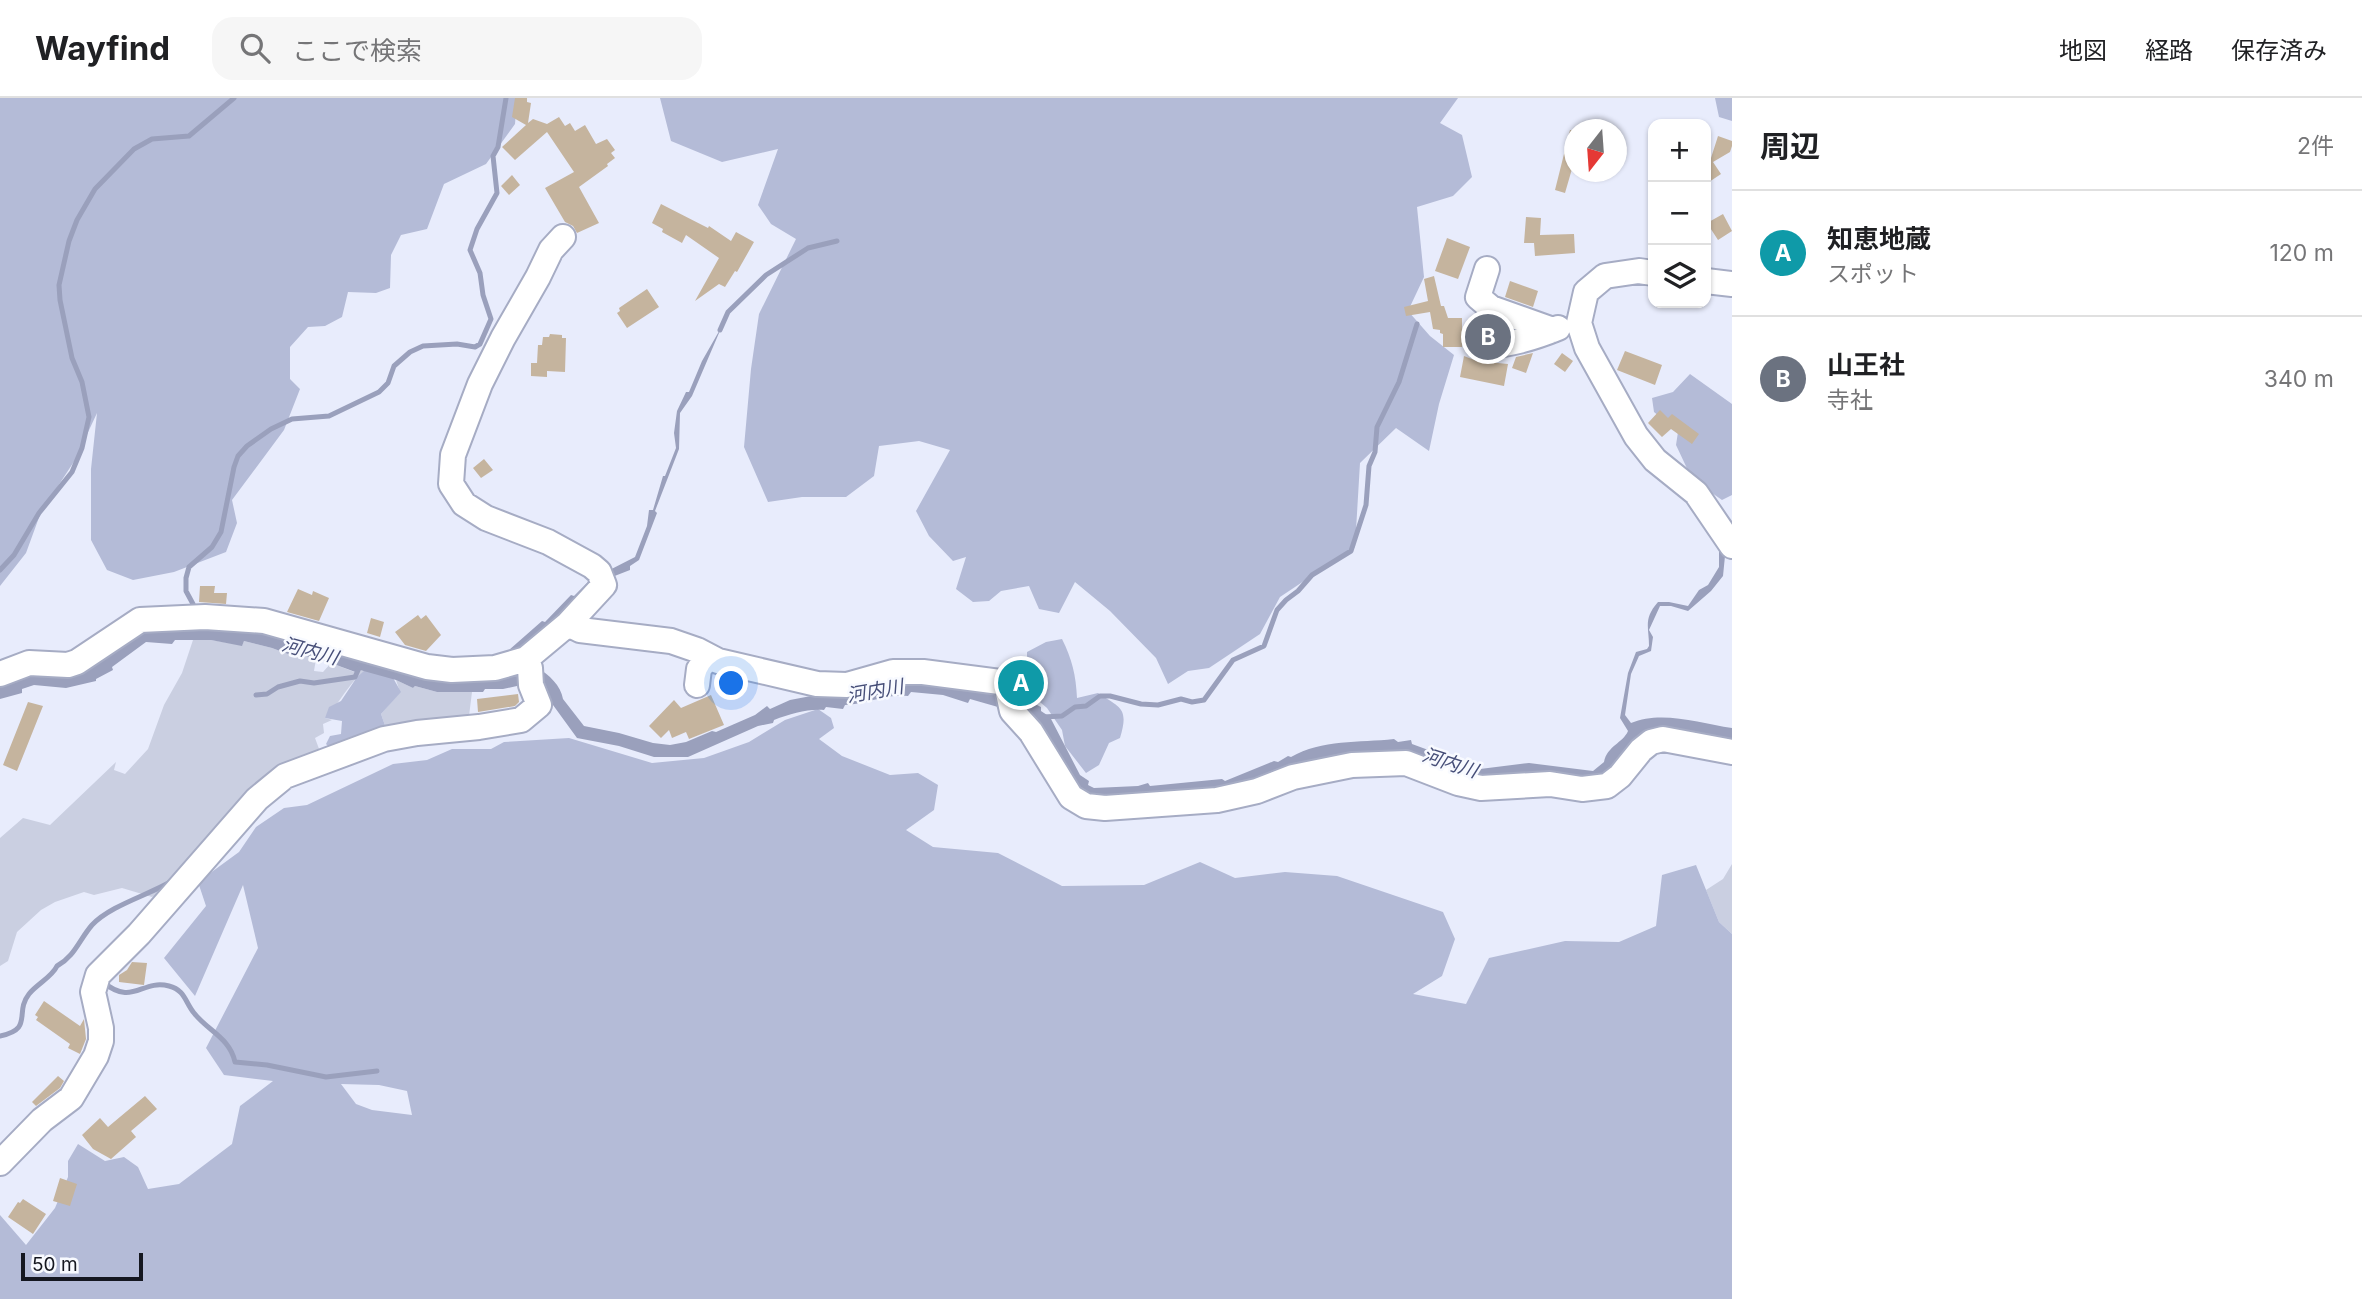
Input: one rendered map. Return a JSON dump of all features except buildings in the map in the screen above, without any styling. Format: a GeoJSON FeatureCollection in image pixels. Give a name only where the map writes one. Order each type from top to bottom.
{"type":"FeatureCollection","features":[{"type":"Feature","properties":{"kind":"street"},"geometry":{"type":"LineString","coordinates":[[0,674],[29,663],[68,665],[77,662],[134,623],[177,618],[242,618],[264,621],[427,667],[523,668],[568,624],[601,579],[548,542],[486,518],[464,504],[451,484],[453,455],[481,384],[503,338],[551,250],[563,237]]}},
{"type":"Feature","properties":{"kind":"street"},"geometry":{"type":"LineString","coordinates":[[1487,269],[1478,297],[1491,309],[1553,330]]}},
{"type":"Feature","properties":{"kind":"street"},"geometry":{"type":"LineString","coordinates":[[1648,272],[1605,276],[1586,292],[1579,323],[1587,348],[1636,436],[1655,460],[1696,493],[1732,546]]}},
{"type":"Feature","properties":{"kind":"street"},"geometry":{"type":"LineString","coordinates":[[1711,282],[1732,284]]}},
{"type":"Feature","properties":{"kind":"street"},"geometry":{"type":"LineString","coordinates":[[1482,347],[1516,343],[1579,323]]}},
{"type":"Feature","properties":{"kind":"street"},"geometry":{"type":"LineString","coordinates":[[568,624],[580,630],[671,641],[728,664],[817,684],[847,685],[893,672],[923,672],[1000,681],[1006,684],[1010,701],[1072,797],[1086,806],[1105,808],[1217,800],[1256,791],[1293,777],[1352,765],[1406,763],[1458,783],[1480,788],[1550,784],[1582,789],[1607,786],[1620,776],[1641,750],[1651,742],[1663,739],[1732,752]]}},
{"type":"Feature","properties":{"kind":"street"},"geometry":{"type":"LineString","coordinates":[[697,685],[699,669],[709,656]]}},
{"type":"Feature","properties":{"kind":"street"},"geometry":{"type":"LineString","coordinates":[[0,1163],[42,1120],[71,1097],[96,1056],[101,1041],[93,992],[98,975],[139,934],[257,799],[285,776],[384,739],[521,720],[539,705],[523,668]]}},
{"type":"Feature","properties":{"kind":"shaded area"},"geometry":{"type":"Polygon","coordinates":[[[0,98],[517,98],[515,124],[486,164],[444,184],[427,229],[401,235],[391,255],[390,288],[376,293],[348,292],[342,317],[325,326],[308,327],[290,347],[290,379],[300,389],[284,430],[232,500],[237,523],[226,552],[174,572],[133,580],[107,570],[91,540],[91,469],[97,413],[75,460],[41,512],[26,553],[0,586],[0,98]]]}},
{"type":"Feature","properties":{"kind":"shaded area"},"geometry":{"type":"Polygon","coordinates":[[[660,98],[1458,98],[1440,123],[1462,135],[1472,177],[1453,196],[1417,207],[1424,277],[1408,311],[1430,336],[1454,355],[1439,404],[1429,451],[1396,428],[1360,463],[1355,547],[1280,597],[1260,634],[1209,668],[1188,671],[1168,684],[1156,658],[1110,611],[1075,582],[1059,613],[1039,609],[1029,586],[1001,591],[989,601],[973,602],[956,589],[966,557],[953,561],[929,536],[916,511],[950,450],[919,441],[879,446],[874,476],[846,497],[802,497],[768,502],[744,447],[759,314],[796,239],[771,224],[758,205],[778,149],[722,162],[671,141],[660,98]]]}},
{"type":"Feature","properties":{"kind":"shaded area"},"geometry":{"type":"Polygon","coordinates":[[[1715,98],[1732,98],[1732,121],[1719,117],[1715,98]]]}},
{"type":"Feature","properties":{"kind":"shaded area"},"geometry":{"type":"Polygon","coordinates":[[[1690,374],[1732,404],[1732,495],[1722,500],[1692,479],[1676,445],[1678,432],[1654,412],[1652,398],[1673,392],[1690,374]]]}},
{"type":"Feature","properties":{"kind":"shaded area"},"geometry":{"type":"Polygon","coordinates":[[[1062,639],[1073,667],[1077,698],[1098,693],[1121,710],[1124,720],[1120,738],[1109,743],[1099,765],[1086,773],[1065,746],[1062,730],[1047,708],[1028,692],[1033,686],[1027,669],[1027,652],[1046,642],[1062,639]]]}},
{"type":"Feature","properties":{"kind":"shaded area"},"geometry":{"type":"Polygon","coordinates":[[[193,640],[242,645],[244,641],[288,654],[291,652],[316,659],[314,671],[323,672],[331,663],[357,673],[364,671],[325,718],[332,720],[323,724],[324,733],[315,738],[322,757],[175,886],[152,897],[122,888],[94,895],[84,892],[55,902],[41,910],[17,932],[8,961],[0,966],[0,838],[23,818],[50,825],[116,762],[114,770],[125,774],[148,749],[164,705],[182,673],[193,640]]]}},
{"type":"Feature","properties":{"kind":"shaded area"},"geometry":{"type":"Polygon","coordinates":[[[366,669],[388,669],[401,692],[381,714],[388,734],[335,753],[326,744],[330,736],[341,734],[342,721],[325,718],[329,707],[341,701],[357,677],[366,669]]]}},
{"type":"Feature","properties":{"kind":"shaded area"},"geometry":{"type":"Polygon","coordinates":[[[396,680],[413,688],[415,686],[437,692],[472,692],[468,724],[388,734],[381,714],[400,692],[396,680]]]}},
{"type":"Feature","properties":{"kind":"shaded area"},"geometry":{"type":"Polygon","coordinates":[[[818,709],[831,718],[834,728],[819,739],[842,756],[890,775],[918,773],[938,785],[934,810],[906,830],[933,847],[998,853],[1062,886],[1144,885],[1200,862],[1235,878],[1285,872],[1337,876],[1443,912],[1455,939],[1442,976],[1413,994],[1466,1004],[1489,958],[1565,941],[1619,942],[1656,926],[1662,875],[1696,865],[1719,922],[1732,934],[1732,1299],[0,1299],[0,1215],[26,1245],[55,1208],[68,1177],[68,1161],[78,1144],[105,1161],[124,1157],[138,1167],[148,1189],[179,1184],[232,1144],[240,1106],[273,1081],[224,1075],[206,1048],[258,948],[243,885],[195,996],[164,958],[206,906],[198,882],[239,852],[256,827],[284,808],[307,805],[393,764],[427,760],[452,749],[491,749],[504,742],[569,738],[652,763],[704,758],[749,742],[785,720],[818,709]],[[341,1084],[356,1104],[372,1110],[412,1115],[407,1091],[379,1085],[341,1084]]]}},
{"type":"Feature","properties":{"kind":"shaded area"},"geometry":{"type":"Polygon","coordinates":[[[1732,864],[1732,934],[1719,922],[1706,890],[1723,879],[1732,864]]]}},
{"type":"Feature","properties":{"kind":"water"},"geometry":{"type":"Polygon","coordinates":[[[722,326],[692,396],[680,413],[679,449],[639,560],[630,566],[630,570],[594,584],[590,595],[513,657],[509,650],[542,621],[545,622],[571,595],[574,596],[590,580],[635,557],[647,526],[649,510],[653,510],[663,476],[676,448],[674,433],[677,411],[722,326]]]}},
{"type":"Feature","properties":{"kind":"water","name":"河内川"},"geometry":{"type":"Polygon","coordinates":[[[1721,549],[1725,556],[1723,576],[1711,591],[1688,611],[1660,606],[1649,630],[1653,637],[1651,651],[1639,656],[1631,674],[1625,715],[1631,723],[1643,719],[1668,718],[1732,728],[1732,745],[1659,734],[1605,778],[1481,781],[1426,761],[1244,788],[1091,800],[1005,709],[970,699],[968,703],[943,695],[911,692],[908,696],[891,696],[845,705],[843,709],[826,707],[824,710],[793,714],[758,726],[688,757],[654,757],[619,746],[577,738],[553,705],[550,707],[526,684],[503,689],[485,689],[483,692],[437,692],[415,686],[413,688],[396,680],[360,670],[358,673],[331,663],[244,641],[242,646],[211,640],[175,640],[172,644],[146,642],[96,681],[66,688],[34,685],[22,689],[22,693],[0,699],[0,680],[136,627],[237,624],[358,655],[537,668],[554,681],[563,699],[584,726],[670,745],[716,732],[755,715],[767,706],[770,709],[790,700],[911,677],[1017,695],[1041,707],[1041,711],[1050,717],[1080,775],[1094,788],[1222,779],[1225,781],[1315,747],[1394,739],[1398,742],[1411,740],[1412,744],[1480,769],[1529,763],[1593,771],[1604,762],[1608,752],[1628,731],[1620,718],[1628,673],[1636,652],[1649,646],[1648,623],[1650,613],[1658,602],[1688,606],[1699,590],[1708,585],[1719,567],[1721,549]]]}},
{"type":"Feature","properties":{"kind":"waterway"},"geometry":{"type":"LineString","coordinates":[[0,570],[14,555],[39,513],[72,472],[82,448],[89,417],[82,382],[72,358],[59,285],[69,241],[77,220],[95,189],[134,149],[152,139],[189,136],[234,98]]}},
{"type":"Feature","properties":{"kind":"waterway"},"geometry":{"type":"LineString","coordinates":[[193,610],[186,591],[189,567],[212,547],[221,532],[234,467],[238,456],[247,446],[271,429],[292,419],[329,416],[379,392],[388,383],[394,366],[410,352],[423,346],[457,344],[475,347],[480,344],[491,319],[483,295],[480,273],[470,250],[477,229],[497,193],[493,156],[498,147],[506,98]]}},
{"type":"Feature","properties":{"kind":"waterway"},"geometry":{"type":"LineString","coordinates":[[720,330],[728,312],[766,275],[808,248],[837,241]]}},
{"type":"Feature","properties":{"kind":"waterway"},"geometry":{"type":"LineString","coordinates":[[1043,717],[1062,716],[1075,707],[1086,706],[1100,696],[1158,705],[1181,699],[1192,702],[1204,700],[1233,660],[1264,646],[1277,610],[1286,600],[1312,575],[1351,551],[1366,505],[1369,466],[1375,452],[1377,427],[1399,382],[1417,324]]}},
{"type":"Feature","properties":{"kind":"waterway"},"geometry":{"type":"LineString","coordinates":[[256,695],[267,694],[278,687],[300,681],[314,683],[355,677],[359,668]]}},
{"type":"Feature","properties":{"kind":"waterway"},"geometry":{"type":"LineString","coordinates":[[0,1036],[17,1029],[29,994],[68,957],[92,925],[120,906],[172,881]]}},
{"type":"Feature","properties":{"kind":"waterway"},"geometry":{"type":"LineString","coordinates":[[103,982],[122,992],[159,985],[174,988],[182,993],[191,1009],[224,1041],[235,1062],[267,1065],[326,1077],[377,1071]]}},
{"type":"Feature","properties":{"kind":"place","name":"山王社"},"geometry":{"type":"Point","coordinates":[1488,337]}},
{"type":"Feature","properties":{"kind":"place","name":"知恵地蔵"},"geometry":{"type":"Point","coordinates":[1021,683]}}]}
